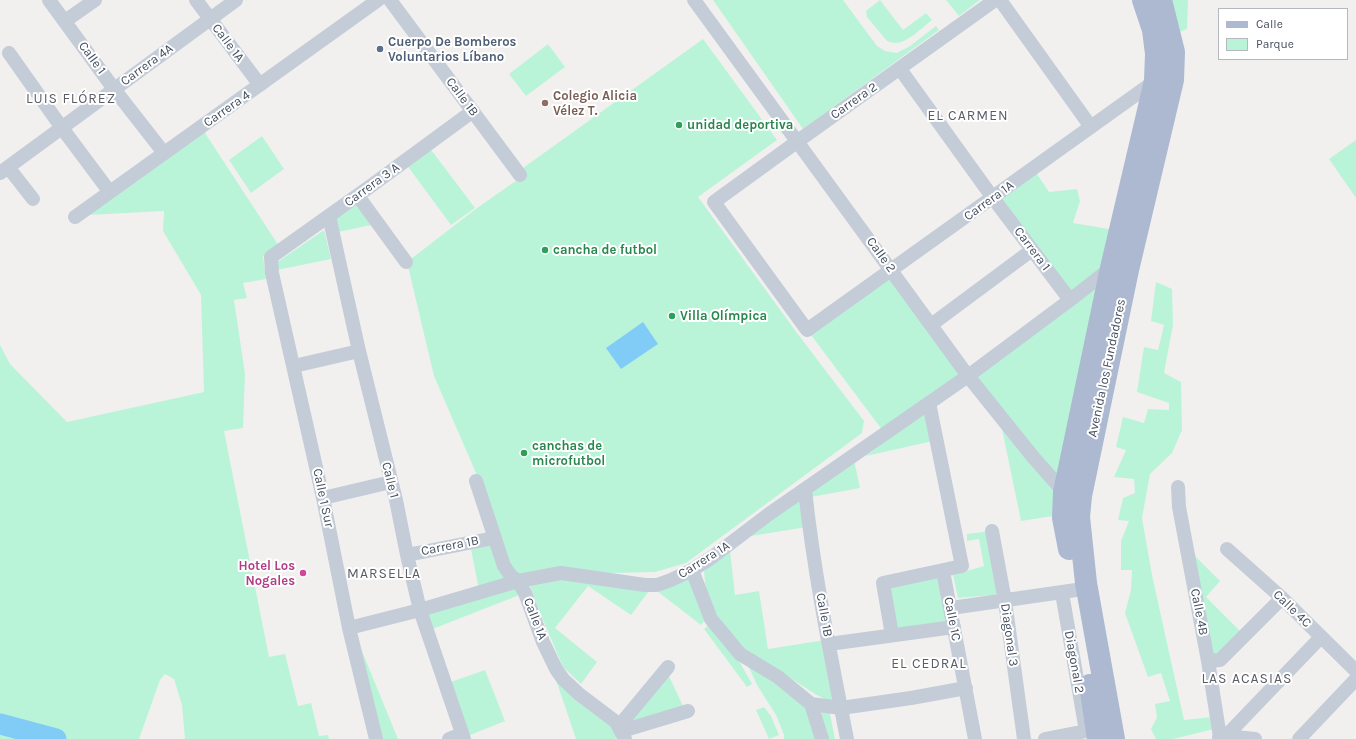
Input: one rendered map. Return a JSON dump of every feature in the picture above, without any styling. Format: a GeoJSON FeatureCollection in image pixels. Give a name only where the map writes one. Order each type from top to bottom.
{"type":"FeatureCollection","features":[{"type":"Feature","properties":{"kind":"main road","name":"Avenida los Fundadores"},"geometry":{"type":"LineString","coordinates":[[1092,735],[1069,591],[1064,518],[1072,494],[1128,270],[1164,80],[1156,54],[1153,30],[1143,0]]}},
{"type":"Feature","properties":{"kind":"main road","name":"Avenida los Fundadores"},"geometry":{"type":"LineString","coordinates":[[1114,739],[1086,583],[1079,517],[1072,494],[1111,268],[1164,80],[1174,52],[1161,0]]}},
{"type":"Feature","properties":{"kind":"street","name":"Calle 1"},"geometry":{"type":"LineString","coordinates":[[50,0],[114,89],[164,153]]}},
{"type":"Feature","properties":{"kind":"street"},"geometry":{"type":"LineString","coordinates":[[65,21],[95,0]]}},
{"type":"Feature","properties":{"kind":"street","name":"Calle 1A"},"geometry":{"type":"LineString","coordinates":[[196,0],[260,85]]}},
{"type":"Feature","properties":{"kind":"street","name":"Carrera 4A"},"geometry":{"type":"LineString","coordinates":[[4,170],[236,0]]}},
{"type":"Feature","properties":{"kind":"street","name":"Carrera 4"},"geometry":{"type":"LineString","coordinates":[[75,217],[109,191],[378,0]]}},
{"type":"Feature","properties":{"kind":"street","name":"Calle 1B"},"geometry":{"type":"LineString","coordinates":[[390,0],[520,175]]}},
{"type":"Feature","properties":{"kind":"street","name":"Calle 2"},"geometry":{"type":"LineString","coordinates":[[694,0],[968,376],[1033,457],[1072,494]]}},
{"type":"Feature","properties":{"kind":"street","name":"Carrera 2"},"geometry":{"type":"LineString","coordinates":[[807,330],[714,202],[995,0]]}},
{"type":"Feature","properties":{"kind":"street"},"geometry":{"type":"LineString","coordinates":[[1000,0],[1091,127]]}},
{"type":"Feature","properties":{"kind":"street"},"geometry":{"type":"LineString","coordinates":[[9,53],[109,191]]}},
{"type":"Feature","properties":{"kind":"street","name":"Carrera 1"},"geometry":{"type":"LineString","coordinates":[[900,68],[993,198],[1070,300]]}},
{"type":"Feature","properties":{"kind":"street","name":"Carrera 1A"},"geometry":{"type":"LineString","coordinates":[[807,330],[1091,127],[1164,80]]}},
{"type":"Feature","properties":{"kind":"street","name":"Carrera 3 A"},"geometry":{"type":"LineString","coordinates":[[271,258],[473,111]]}},
{"type":"Feature","properties":{"kind":"street"},"geometry":{"type":"LineString","coordinates":[[4,170],[33,199]]}},
{"type":"Feature","properties":{"kind":"street"},"geometry":{"type":"LineString","coordinates":[[358,196],[406,262]]}},
{"type":"Feature","properties":{"kind":"street","name":"Calle 1"},"geometry":{"type":"LineString","coordinates":[[329,216],[420,610],[459,737]]}},
{"type":"Feature","properties":{"kind":"street"},"geometry":{"type":"LineString","coordinates":[[931,325],[1032,250]]}},
{"type":"Feature","properties":{"kind":"street","name":"Calle 1 Sur"},"geometry":{"type":"LineString","coordinates":[[271,258],[272,273],[323,498],[349,628],[376,739]]}},
{"type":"Feature","properties":{"kind":"street"},"geometry":{"type":"LineString","coordinates":[[968,376],[1111,268]]}},
{"type":"Feature","properties":{"kind":"street"},"geometry":{"type":"LineString","coordinates":[[294,366],[359,350]]}},
{"type":"Feature","properties":{"kind":"street","name":"Carrera 1A"},"geometry":{"type":"LineString","coordinates":[[349,628],[420,610],[518,581],[561,573],[637,584],[657,585],[692,570],[711,558],[770,514],[968,376]]}},
{"type":"Feature","properties":{"kind":"street"},"geometry":{"type":"LineString","coordinates":[[892,635],[883,583],[962,566],[930,403]]}},
{"type":"Feature","properties":{"kind":"street","name":"Calle 1A"},"geometry":{"type":"LineString","coordinates":[[476,481],[504,566],[511,576],[518,581],[543,642],[556,669],[563,679],[623,733]]}},
{"type":"Feature","properties":{"kind":"street"},"geometry":{"type":"LineString","coordinates":[[323,498],[391,482]]}},
{"type":"Feature","properties":{"kind":"street","name":"Calle 4B"},"geometry":{"type":"LineString","coordinates":[[1178,487],[1179,507],[1208,661],[1219,737]]}},
{"type":"Feature","properties":{"kind":"street","name":"Calle 1B"},"geometry":{"type":"LineString","coordinates":[[805,490],[810,530],[829,644],[847,739]]}},
{"type":"Feature","properties":{"kind":"street","name":"Diagonal 3"},"geometry":{"type":"LineString","coordinates":[[992,531],[1005,601],[1024,739]]}},
{"type":"Feature","properties":{"kind":"street","name":"Carrera 1B"},"geometry":{"type":"LineString","coordinates":[[407,555],[494,538]]}},
{"type":"Feature","properties":{"kind":"street","name":"Calle 4C"},"geometry":{"type":"LineString","coordinates":[[1227,548],[1282,598],[1356,671]]}},
{"type":"Feature","properties":{"kind":"street"},"geometry":{"type":"LineString","coordinates":[[692,570],[711,619],[740,654],[778,677],[811,704],[841,708],[966,688]]}},
{"type":"Feature","properties":{"kind":"street","name":"Calle 1C"},"geometry":{"type":"LineString","coordinates":[[943,571],[975,739]]}},
{"type":"Feature","properties":{"kind":"street"},"geometry":{"type":"LineString","coordinates":[[951,608],[1069,591]]}},
{"type":"Feature","properties":{"kind":"street"},"geometry":{"type":"LineString","coordinates":[[1208,661],[1220,660],[1282,598]]}},
{"type":"Feature","properties":{"kind":"street"},"geometry":{"type":"LineString","coordinates":[[829,644],[954,627]]}},
{"type":"Feature","properties":{"kind":"street"},"geometry":{"type":"LineString","coordinates":[[1219,737],[1321,636]]}},
{"type":"Feature","properties":{"kind":"street"},"geometry":{"type":"LineString","coordinates":[[623,733],[668,667]]}},
{"type":"Feature","properties":{"kind":"street"},"geometry":{"type":"LineString","coordinates":[[1299,739],[1356,679]]}},
{"type":"Feature","properties":{"kind":"street"},"geometry":{"type":"LineString","coordinates":[[811,704],[822,739]]}},
{"type":"Feature","properties":{"kind":"street"},"geometry":{"type":"LineString","coordinates":[[623,733],[688,711]]}},
{"type":"Feature","properties":{"kind":"street"},"geometry":{"type":"LineString","coordinates":[[1045,739],[1092,735]]}},
{"type":"Feature","properties":{"kind":"street"},"geometry":{"type":"LineString","coordinates":[[1219,737],[1255,739]]}},
{"type":"Feature","properties":{"kind":"green space"},"geometry":{"type":"Polygon","coordinates":[[[713,0],[843,0],[877,46],[885,51],[897,53],[910,46],[936,26],[939,30],[803,129],[713,0]]]}},
{"type":"Feature","properties":{"kind":"green space"},"geometry":{"type":"Polygon","coordinates":[[[880,0],[903,30],[926,13],[932,20],[905,40],[896,43],[887,41],[867,17],[866,11],[880,0]]]}},
{"type":"Feature","properties":{"kind":"green space"},"geometry":{"type":"Polygon","coordinates":[[[946,0],[980,0],[959,16],[946,0]]]}},
{"type":"Feature","properties":{"kind":"green space"},"geometry":{"type":"Polygon","coordinates":[[[1162,0],[1188,0],[1187,29],[1174,34],[1162,0]]]}},
{"type":"Feature","properties":{"kind":"green space"},"geometry":{"type":"Polygon","coordinates":[[[703,39],[777,140],[698,197],[797,333],[864,421],[862,433],[686,563],[655,572],[519,575],[509,570],[479,480],[434,376],[407,262],[477,208],[520,178],[523,168],[703,39]]]}},
{"type":"Feature","properties":{"kind":"green space"},"geometry":{"type":"Polygon","coordinates":[[[548,44],[565,67],[526,96],[509,74],[548,44]]]}},
{"type":"Feature","properties":{"kind":"green space"},"geometry":{"type":"Polygon","coordinates":[[[203,130],[279,246],[263,256],[266,279],[243,283],[247,298],[234,300],[245,374],[243,428],[224,431],[269,657],[285,654],[298,706],[311,703],[319,736],[328,735],[329,739],[185,739],[182,705],[174,679],[165,674],[160,680],[139,739],[0,739],[0,345],[10,364],[67,422],[204,392],[201,295],[163,231],[164,211],[87,215],[203,130]]]}},
{"type":"Feature","properties":{"kind":"green space"},"geometry":{"type":"Polygon","coordinates":[[[262,136],[284,169],[251,193],[229,160],[262,136]]]}},
{"type":"Feature","properties":{"kind":"green space"},"geometry":{"type":"Polygon","coordinates":[[[1356,140],[1356,198],[1329,159],[1356,140]]]}},
{"type":"Feature","properties":{"kind":"green space"},"geometry":{"type":"Polygon","coordinates":[[[429,147],[475,208],[451,225],[406,164],[429,147]]]}},
{"type":"Feature","properties":{"kind":"green space"},"geometry":{"type":"Polygon","coordinates":[[[1035,171],[1049,192],[1077,189],[1080,201],[1073,223],[1115,230],[1109,266],[1071,295],[998,198],[1035,171]]]}},
{"type":"Feature","properties":{"kind":"green space"},"geometry":{"type":"Polygon","coordinates":[[[360,202],[376,224],[338,232],[335,219],[360,202]]]}},
{"type":"Feature","properties":{"kind":"green space"},"geometry":{"type":"Polygon","coordinates":[[[324,230],[331,259],[277,270],[276,263],[324,230]]]}},
{"type":"Feature","properties":{"kind":"green space"},"geometry":{"type":"Polygon","coordinates":[[[891,278],[962,374],[883,431],[811,335],[891,278]]]}},
{"type":"Feature","properties":{"kind":"green space"},"geometry":{"type":"Polygon","coordinates":[[[1103,278],[1063,475],[1054,477],[973,376],[1103,278]]]}},
{"type":"Feature","properties":{"kind":"green space"},"geometry":{"type":"Polygon","coordinates":[[[1156,282],[1172,289],[1173,325],[1164,373],[1181,382],[1182,430],[1172,453],[1150,474],[1142,518],[1152,575],[1184,720],[1212,717],[1214,729],[1173,739],[1156,739],[1151,729],[1157,717],[1155,704],[1170,701],[1161,673],[1148,677],[1125,613],[1131,590],[1132,570],[1121,570],[1121,541],[1129,521],[1118,520],[1123,498],[1135,493],[1134,479],[1114,477],[1126,450],[1116,447],[1123,417],[1144,423],[1148,409],[1169,410],[1169,403],[1137,392],[1144,347],[1158,350],[1164,325],[1151,321],[1156,282]]]}},
{"type":"Feature","properties":{"kind":"green space"},"geometry":{"type":"Polygon","coordinates":[[[926,410],[933,441],[866,456],[926,410]]]}},
{"type":"Feature","properties":{"kind":"green space"},"geometry":{"type":"Polygon","coordinates":[[[1001,424],[1060,493],[1060,515],[1021,521],[1001,424]]]}},
{"type":"Feature","properties":{"kind":"green space"},"geometry":{"type":"Polygon","coordinates":[[[854,460],[860,488],[811,497],[809,491],[854,460]]]}},
{"type":"Feature","properties":{"kind":"green space"},"geometry":{"type":"Polygon","coordinates":[[[802,497],[807,527],[751,536],[802,497]]]}},
{"type":"Feature","properties":{"kind":"green space"},"geometry":{"type":"Polygon","coordinates":[[[992,531],[1002,594],[958,598],[953,575],[984,566],[979,539],[967,541],[967,534],[992,531]]]}},
{"type":"Feature","properties":{"kind":"green space"},"geometry":{"type":"Polygon","coordinates":[[[493,539],[509,577],[479,590],[470,544],[493,539]]]}},
{"type":"Feature","properties":{"kind":"green space"},"geometry":{"type":"Polygon","coordinates":[[[1189,550],[1220,581],[1206,597],[1243,634],[1209,659],[1189,550]]]}},
{"type":"Feature","properties":{"kind":"green space"},"geometry":{"type":"Polygon","coordinates":[[[730,551],[735,595],[759,591],[768,649],[825,640],[838,705],[815,694],[778,670],[743,651],[719,620],[706,592],[704,571],[730,551]]]}},
{"type":"Feature","properties":{"kind":"green space"},"geometry":{"type":"Polygon","coordinates":[[[690,574],[708,617],[701,625],[657,591],[690,574]]]}},
{"type":"Feature","properties":{"kind":"green space"},"geometry":{"type":"Polygon","coordinates":[[[559,576],[652,587],[631,615],[588,586],[555,628],[597,662],[581,684],[563,667],[529,583],[559,576]]]}},
{"type":"Feature","properties":{"kind":"green space"},"geometry":{"type":"Polygon","coordinates":[[[941,576],[949,625],[892,633],[885,587],[941,576]]]}},
{"type":"Feature","properties":{"kind":"green space"},"geometry":{"type":"Polygon","coordinates":[[[516,584],[522,594],[430,630],[424,612],[516,584]]]}},
{"type":"Feature","properties":{"kind":"green space"},"geometry":{"type":"Polygon","coordinates":[[[710,624],[738,659],[752,684],[747,687],[704,629],[710,624]]]}},
{"type":"Feature","properties":{"kind":"green space"},"geometry":{"type":"Polygon","coordinates":[[[355,634],[398,739],[379,739],[355,634]]]}},
{"type":"Feature","properties":{"kind":"green space"},"geometry":{"type":"Polygon","coordinates":[[[746,661],[808,705],[819,739],[784,739],[784,735],[776,715],[757,685],[746,661]]]}},
{"type":"Feature","properties":{"kind":"green space"},"geometry":{"type":"Polygon","coordinates":[[[485,670],[505,721],[465,737],[448,683],[485,670]]]}},
{"type":"Feature","properties":{"kind":"green space"},"geometry":{"type":"Polygon","coordinates":[[[667,672],[684,708],[622,729],[667,672]]]}},
{"type":"Feature","properties":{"kind":"green space"},"geometry":{"type":"Polygon","coordinates":[[[554,674],[621,736],[614,739],[576,739],[554,674]]]}},
{"type":"Feature","properties":{"kind":"green space"},"geometry":{"type":"Polygon","coordinates":[[[764,707],[771,716],[779,735],[769,739],[756,710],[764,707]]]}},
{"type":"Feature","properties":{"kind":"green space"},"geometry":{"type":"Polygon","coordinates":[[[814,707],[829,709],[835,739],[824,739],[814,707]]]}},
{"type":"Feature","properties":{"kind":"water"},"geometry":{"type":"Polygon","coordinates":[[[643,322],[658,344],[621,369],[606,348],[643,322]]]}},
{"type":"Feature","properties":{"kind":"waterway"},"geometry":{"type":"LineString","coordinates":[[0,724],[56,739]]}},
{"type":"Feature","properties":{"kind":"place","name":"Cuerpo De Bomberos Voluntarios Líbano"},"geometry":{"type":"Point","coordinates":[380,49]}},
{"type":"Feature","properties":{"kind":"place","name":"Colegio Alicia Vélez T."},"geometry":{"type":"Point","coordinates":[545,103]}},
{"type":"Feature","properties":{"kind":"place","name":"unidad deportiva"},"geometry":{"type":"Point","coordinates":[679,125]}},
{"type":"Feature","properties":{"kind":"place","name":"cancha de futbol"},"geometry":{"type":"Point","coordinates":[545,250]}},
{"type":"Feature","properties":{"kind":"place","name":"Villa Olímpica"},"geometry":{"type":"Point","coordinates":[672,316]}},
{"type":"Feature","properties":{"kind":"place","name":"canchas de microfutbol"},"geometry":{"type":"Point","coordinates":[524,453]}},
{"type":"Feature","properties":{"kind":"place","name":"Hotel Los Nogales"},"geometry":{"type":"Point","coordinates":[303,573]}},
{"type":"Feature","properties":{"kind":"district","name":"LUIS FLÓREZ"},"geometry":{"type":"Point","coordinates":[71,99]}},
{"type":"Feature","properties":{"kind":"district","name":"EL CARMEN"},"geometry":{"type":"Point","coordinates":[968,116]}},
{"type":"Feature","properties":{"kind":"district","name":"MARSELLA"},"geometry":{"type":"Point","coordinates":[384,574]}},
{"type":"Feature","properties":{"kind":"district","name":"EL CEDRAL"},"geometry":{"type":"Point","coordinates":[929,664]}},
{"type":"Feature","properties":{"kind":"district","name":"LAS ACASIAS"},"geometry":{"type":"Point","coordinates":[1247,679]}}]}
